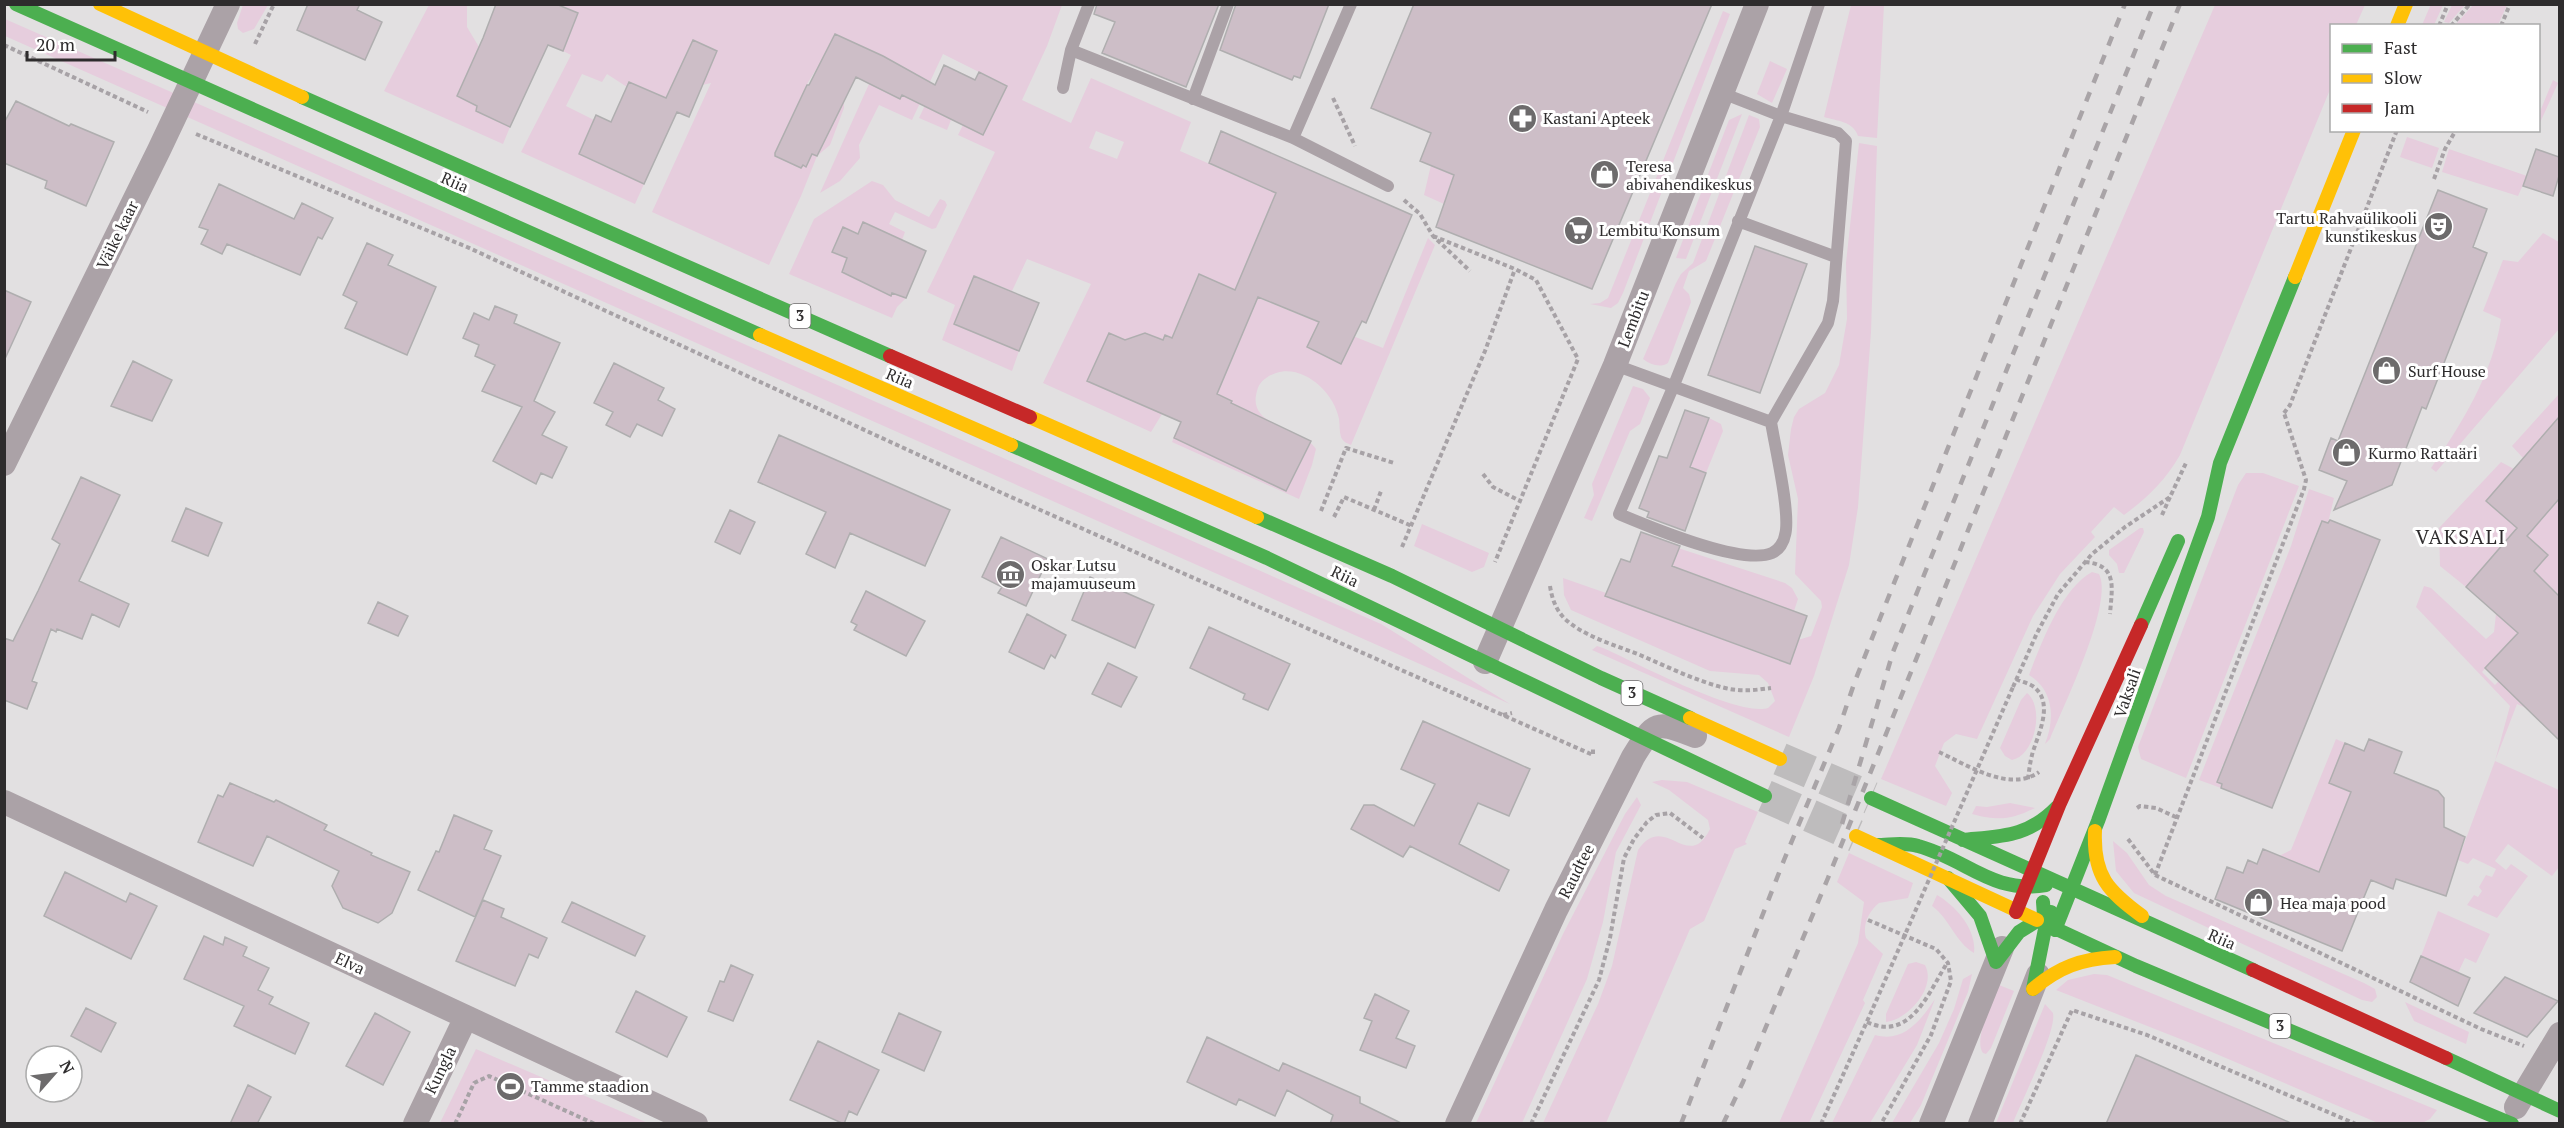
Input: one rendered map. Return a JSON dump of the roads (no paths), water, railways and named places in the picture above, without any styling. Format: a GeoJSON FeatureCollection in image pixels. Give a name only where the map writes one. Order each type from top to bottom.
{"type":"FeatureCollection","features":[{"type":"Feature","properties":{"kind":"main road","name":"Riia"},"geometry":{"type":"LineString","coordinates":[[16,4],[1257,553],[1765,796]]}},
{"type":"Feature","properties":{"kind":"main road","name":"Riia"},"geometry":{"type":"LineString","coordinates":[[100,4],[624,239],[1392,576],[1772,756]]}},
{"type":"Feature","properties":{"kind":"main road"},"geometry":{"type":"LineString","coordinates":[[2398,24],[2406,4]]}},
{"type":"Feature","properties":{"kind":"main road","name":"Vaksali"},"geometry":{"type":"LineString","coordinates":[[2194,507],[2220,463],[2353,132]]}},
{"type":"Feature","properties":{"kind":"main road","name":"Vaksali"},"geometry":{"type":"LineString","coordinates":[[2050,917],[2073,888],[2095,831],[2208,517],[2220,463]]}},
{"type":"Feature","properties":{"kind":"main road","name":"Vaksali"},"geometry":{"type":"LineString","coordinates":[[2042,883],[2031,872],[2185,526]]}},
{"type":"Feature","properties":{"kind":"main road","name":"Riia"},"geometry":{"type":"LineString","coordinates":[[1871,798],[2031,872],[2042,883],[2073,888],[2164,932],[2379,1027],[2559,1111]]}},
{"type":"Feature","properties":{"kind":"main road"},"geometry":{"type":"LineString","coordinates":[[1963,840],[2025,832],[2043,822],[2060,803]]}},
{"type":"Feature","properties":{"kind":"main road"},"geometry":{"type":"LineString","coordinates":[[2050,917],[2042,883],[2060,824],[2060,803]]}},
{"type":"Feature","properties":{"kind":"main road"},"geometry":{"type":"LineString","coordinates":[[1876,845],[1919,846],[2000,884],[2016,889],[2042,883],[2072,864],[2095,831]]}},
{"type":"Feature","properties":{"kind":"main road"},"geometry":{"type":"LineString","coordinates":[[2095,831],[2094,848],[2097,860],[2117,898],[2164,932]]}},
{"type":"Feature","properties":{"kind":"main road","name":"3"},"geometry":{"type":"LineString","coordinates":[[1856,836],[1948,879],[2050,917],[2115,957],[2508,1123]]}},
{"type":"Feature","properties":{"kind":"main road"},"geometry":{"type":"LineString","coordinates":[[1948,879],[1977,910],[1987,927],[1996,962]]}},
{"type":"Feature","properties":{"kind":"main road"},"geometry":{"type":"LineString","coordinates":[[2042,883],[2050,917]]}},
{"type":"Feature","properties":{"kind":"main road"},"geometry":{"type":"LineString","coordinates":[[2132,932],[2164,932]]}},
{"type":"Feature","properties":{"kind":"main road"},"geometry":{"type":"LineString","coordinates":[[2032,989],[2049,974],[2082,959],[2115,957]]}},
{"type":"Feature","properties":{"kind":"street","name":"Väike kaar"},"geometry":{"type":"LineString","coordinates":[[4,464],[172,124],[228,4]]}},
{"type":"Feature","properties":{"kind":"street","name":"Lembitu"},"geometry":{"type":"LineString","coordinates":[[1485,663],[1615,364],[1757,4]]}},
{"type":"Feature","properties":{"kind":"street"},"geometry":{"type":"LineString","coordinates":[[1644,740],[1648,733],[1658,726],[1667,725],[1731,751],[1772,756]]}},
{"type":"Feature","properties":{"kind":"street","name":"Raudtee"},"geometry":{"type":"LineString","coordinates":[[1457,1124],[1556,910],[1644,740]]}},
{"type":"Feature","properties":{"kind":"street","name":"Elva"},"geometry":{"type":"LineString","coordinates":[[4,802],[696,1124]]}},
{"type":"Feature","properties":{"kind":"street"},"geometry":{"type":"LineString","coordinates":[[1931,1124],[1996,962],[2050,917]]}},
{"type":"Feature","properties":{"kind":"street"},"geometry":{"type":"LineString","coordinates":[[1980,1124],[2032,989],[2050,917]]}},
{"type":"Feature","properties":{"kind":"street","name":"Kungla"},"geometry":{"type":"LineString","coordinates":[[415,1124],[466,1017]]}},
{"type":"Feature","properties":{"kind":"street"},"geometry":{"type":"LineString","coordinates":[[2508,1123],[2559,1034]]}},
{"type":"Feature","properties":{"kind":"lane"},"geometry":{"type":"LineString","coordinates":[[1064,88],[1071,50],[1089,4]]}},
{"type":"Feature","properties":{"kind":"lane"},"geometry":{"type":"LineString","coordinates":[[1193,99],[1228,4]]}},
{"type":"Feature","properties":{"kind":"lane"},"geometry":{"type":"LineString","coordinates":[[1293,138],[1351,4]]}},
{"type":"Feature","properties":{"kind":"lane"},"geometry":{"type":"LineString","coordinates":[[1722,93],[1781,116],[1838,133],[1846,141],[1833,302],[1828,323],[1771,422],[1787,522],[1782,545],[1774,552],[1765,555],[1746,555],[1676,538],[1619,514],[1674,385],[1781,116],[1819,4]]}},
{"type":"Feature","properties":{"kind":"lane"},"geometry":{"type":"LineString","coordinates":[[1071,50],[1293,138],[1388,186]]}},
{"type":"Feature","properties":{"kind":"lane"},"geometry":{"type":"LineString","coordinates":[[1738,221],[1836,256]]}},
{"type":"Feature","properties":{"kind":"lane"},"geometry":{"type":"LineString","coordinates":[[1615,364],[1771,422]]}},
{"type":"Feature","properties":{"kind":"tunnel"},"geometry":{"type":"LineString","coordinates":[[1780,759],[1871,798]]}},
{"type":"Feature","properties":{"kind":"tunnel"},"geometry":{"type":"LineString","coordinates":[[1765,796],[1856,836]]}},
{"type":"Feature","properties":{"kind":"railway"},"geometry":{"type":"LineString","coordinates":[[1681,1124],[2125,4]]}},
{"type":"Feature","properties":{"kind":"railway"},"geometry":{"type":"LineString","coordinates":[[1842,824],[1893,652],[2154,4]]}},
{"type":"Feature","properties":{"kind":"railway"},"geometry":{"type":"LineString","coordinates":[[1723,1124],[1743,1082],[1828,878],[2180,4]]}},
{"type":"Feature","properties":{"kind":"place","name":"Kastani Apteek"},"geometry":{"type":"Point","coordinates":[1522,118]}},
{"type":"Feature","properties":{"kind":"place","name":"Teresa abivahendikeskus"},"geometry":{"type":"Point","coordinates":[1605,175]}},
{"type":"Feature","properties":{"kind":"place","name":"Tartu Rahvaülikooli kunstikeskus"},"geometry":{"type":"Point","coordinates":[2438,227]}},
{"type":"Feature","properties":{"kind":"place","name":"Lembitu Konsum"},"geometry":{"type":"Point","coordinates":[1578,230]}},
{"type":"Feature","properties":{"kind":"place","name":"Surf House"},"geometry":{"type":"Point","coordinates":[2387,371]}},
{"type":"Feature","properties":{"kind":"place","name":"Kurmo Rattaäri"},"geometry":{"type":"Point","coordinates":[2347,453]}},
{"type":"Feature","properties":{"kind":"place","name":"Oskar Lutsu majamuuseum"},"geometry":{"type":"Point","coordinates":[1010,574]}},
{"type":"Feature","properties":{"kind":"place","name":"Hea maja pood"},"geometry":{"type":"Point","coordinates":[2259,903]}},
{"type":"Feature","properties":{"kind":"place","name":"Tamme staadion"},"geometry":{"type":"Point","coordinates":[510,1086]}},
{"type":"Feature","properties":{"kind":"district","name":"VAKSALI"},"geometry":{"type":"Point","coordinates":[2461,537]}}]}
